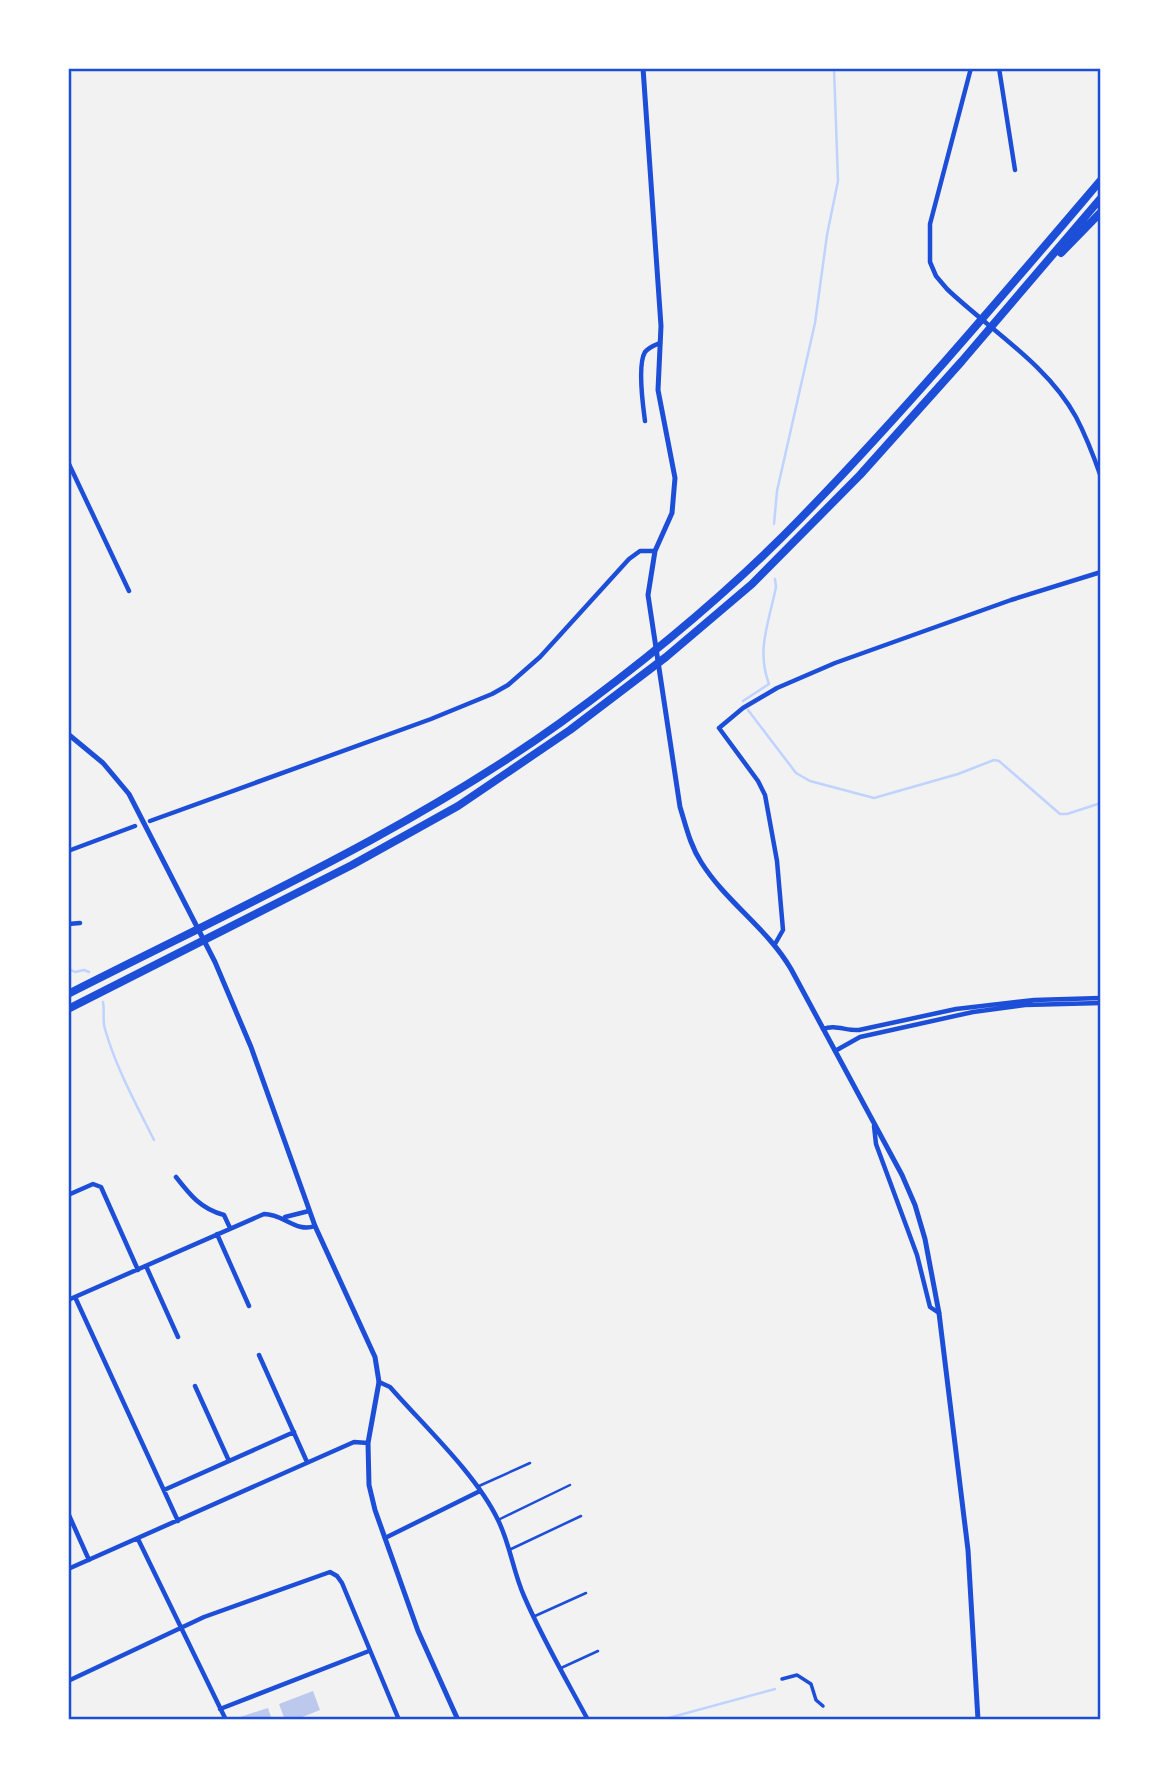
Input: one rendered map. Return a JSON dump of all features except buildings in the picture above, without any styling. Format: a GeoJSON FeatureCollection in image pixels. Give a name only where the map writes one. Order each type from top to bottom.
{"type":"FeatureCollection","features":[{"type":"Feature","properties":{"kind":"highway"},"geometry":{"type":"LineString","coordinates":[[68,994],[345,854],[453,793],[559,723],[656,649],[798,521],[952,355],[1101,180]]}},
{"type":"Feature","properties":{"kind":"highway"},"geometry":{"type":"LineString","coordinates":[[68,1009],[364,859],[458,806],[570,730],[666,657],[752,584],[860,475],[1101,198]]}},
{"type":"Feature","properties":{"kind":"highway"},"geometry":{"type":"LineString","coordinates":[[1024,289],[1101,212]]}},
{"type":"Feature","properties":{"kind":"street"},"geometry":{"type":"LineString","coordinates":[[643,68],[661,343],[660,404],[675,478],[672,513],[655,551],[649,582],[651,622],[680,807],[694,850],[714,880],[775,943],[791,969],[874,1122],[915,1205],[932,1265],[968,1550],[978,1720]]}},
{"type":"Feature","properties":{"kind":"street"},"geometry":{"type":"LineString","coordinates":[[971,68],[930,224],[930,262],[936,276],[959,300],[1008,341],[1055,387],[1075,416],[1101,477]]}},
{"type":"Feature","properties":{"kind":"street"},"geometry":{"type":"LineString","coordinates":[[999,68],[1015,170]]}},
{"type":"Feature","properties":{"kind":"street"},"geometry":{"type":"LineString","coordinates":[[645,421],[642,391],[644,356],[650,348],[661,343]]}},
{"type":"Feature","properties":{"kind":"street"},"geometry":{"type":"LineString","coordinates":[[68,463],[130,591]]}},
{"type":"Feature","properties":{"kind":"street"},"geometry":{"type":"LineString","coordinates":[[150,821],[431,719],[492,694],[508,685],[540,657],[629,559],[640,551],[655,551]]}},
{"type":"Feature","properties":{"kind":"street"},"geometry":{"type":"LineString","coordinates":[[775,943],[783,930],[777,862],[765,795],[758,781],[719,728],[743,708],[776,688],[835,663],[1010,600],[1101,572]]}},
{"type":"Feature","properties":{"kind":"street"},"geometry":{"type":"LineString","coordinates":[[68,734],[103,763],[129,794],[190,911],[251,1047],[314,1226],[375,1357],[379,1382],[368,1443],[369,1485],[418,1631],[458,1720]]}},
{"type":"Feature","properties":{"kind":"street"},"geometry":{"type":"LineString","coordinates":[[68,850],[135,826]]}},
{"type":"Feature","properties":{"kind":"street"},"geometry":{"type":"LineString","coordinates":[[68,924],[80,923]]}},
{"type":"Feature","properties":{"kind":"street"},"geometry":{"type":"LineString","coordinates":[[823,1029],[834,1026],[850,1031],[859,1030],[956,1009],[1004,1003],[1101,1001]]}},
{"type":"Feature","properties":{"kind":"street"},"geometry":{"type":"LineString","coordinates":[[835,1051],[853,1039],[973,1012],[1025,1005],[1101,1001]]}},
{"type":"Feature","properties":{"kind":"street"},"geometry":{"type":"LineString","coordinates":[[874,1122],[876,1144],[917,1255],[930,1307],[939,1313]]}},
{"type":"Feature","properties":{"kind":"street"},"geometry":{"type":"LineString","coordinates":[[176,1177],[208,1211],[224,1215],[230,1228]]}},
{"type":"Feature","properties":{"kind":"street"},"geometry":{"type":"LineString","coordinates":[[68,1195],[93,1184],[101,1187],[138,1270]]}},
{"type":"Feature","properties":{"kind":"street"},"geometry":{"type":"LineString","coordinates":[[68,1300],[264,1214],[284,1217],[309,1211]]}},
{"type":"Feature","properties":{"kind":"street"},"geometry":{"type":"LineString","coordinates":[[284,1217],[300,1228],[314,1226]]}},
{"type":"Feature","properties":{"kind":"street"},"geometry":{"type":"LineString","coordinates":[[217,1234],[249,1306]]}},
{"type":"Feature","properties":{"kind":"street"},"geometry":{"type":"LineString","coordinates":[[146,1266],[178,1337]]}},
{"type":"Feature","properties":{"kind":"street"},"geometry":{"type":"LineString","coordinates":[[75,1297],[178,1521]]}},
{"type":"Feature","properties":{"kind":"street"},"geometry":{"type":"LineString","coordinates":[[259,1355],[307,1462]]}},
{"type":"Feature","properties":{"kind":"street"},"geometry":{"type":"LineString","coordinates":[[379,1382],[390,1387],[478,1489],[498,1520],[517,1580],[588,1720]]}},
{"type":"Feature","properties":{"kind":"street"},"geometry":{"type":"LineString","coordinates":[[195,1386],[229,1461]]}},
{"type":"Feature","properties":{"kind":"street"},"geometry":{"type":"LineString","coordinates":[[164,1490],[293,1432]]}},
{"type":"Feature","properties":{"kind":"street"},"geometry":{"type":"LineString","coordinates":[[68,1569],[354,1442],[368,1443]]}},
{"type":"Feature","properties":{"kind":"street"},"geometry":{"type":"LineString","coordinates":[[385,1538],[478,1489]]}},
{"type":"Feature","properties":{"kind":"street"},"geometry":{"type":"LineString","coordinates":[[68,1513],[89,1560]]}},
{"type":"Feature","properties":{"kind":"street"},"geometry":{"type":"LineString","coordinates":[[138,1539],[226,1720]]}},
{"type":"Feature","properties":{"kind":"street"},"geometry":{"type":"LineString","coordinates":[[68,1681],[228,1608],[331,1572],[342,1583],[399,1720]]}},
{"type":"Feature","properties":{"kind":"street"},"geometry":{"type":"LineString","coordinates":[[220,1709],[369,1651]]}},
{"type":"Feature","properties":{"kind":"street"},"geometry":{"type":"LineString","coordinates":[[782,1679],[797,1675],[811,1684],[816,1700],[823,1706]]}},
{"type":"Feature","properties":{"kind":"lane"},"geometry":{"type":"LineString","coordinates":[[478,1489],[530,1462]]}},
{"type":"Feature","properties":{"kind":"lane"},"geometry":{"type":"LineString","coordinates":[[498,1520],[570,1485]]}},
{"type":"Feature","properties":{"kind":"lane"},"geometry":{"type":"LineString","coordinates":[[509,1550],[581,1516]]}},
{"type":"Feature","properties":{"kind":"lane"},"geometry":{"type":"LineString","coordinates":[[534,1616],[586,1593]]}},
{"type":"Feature","properties":{"kind":"lane"},"geometry":{"type":"LineString","coordinates":[[561,1668],[598,1651]]}},
{"type":"Feature","properties":{"kind":"waterway"},"geometry":{"type":"LineString","coordinates":[[774,524],[777,491],[815,323],[827,235],[838,181],[834,68]]}},
{"type":"Feature","properties":{"kind":"waterway"},"geometry":{"type":"LineString","coordinates":[[743,701],[769,684],[765,672],[764,648],[776,587],[775,579]]}},
{"type":"Feature","properties":{"kind":"waterway"},"geometry":{"type":"LineString","coordinates":[[748,710],[796,773],[810,781],[874,798],[958,774],[994,760],[999,761],[1060,814],[1101,803]]}},
{"type":"Feature","properties":{"kind":"waterway"},"geometry":{"type":"LineString","coordinates":[[69,969],[89,972]]}},
{"type":"Feature","properties":{"kind":"waterway"},"geometry":{"type":"LineString","coordinates":[[103,1002],[104,1026],[115,1058],[154,1140]]}},
{"type":"Feature","properties":{"kind":"waterway"},"geometry":{"type":"LineString","coordinates":[[661,1720],[775,1689]]}}]}
